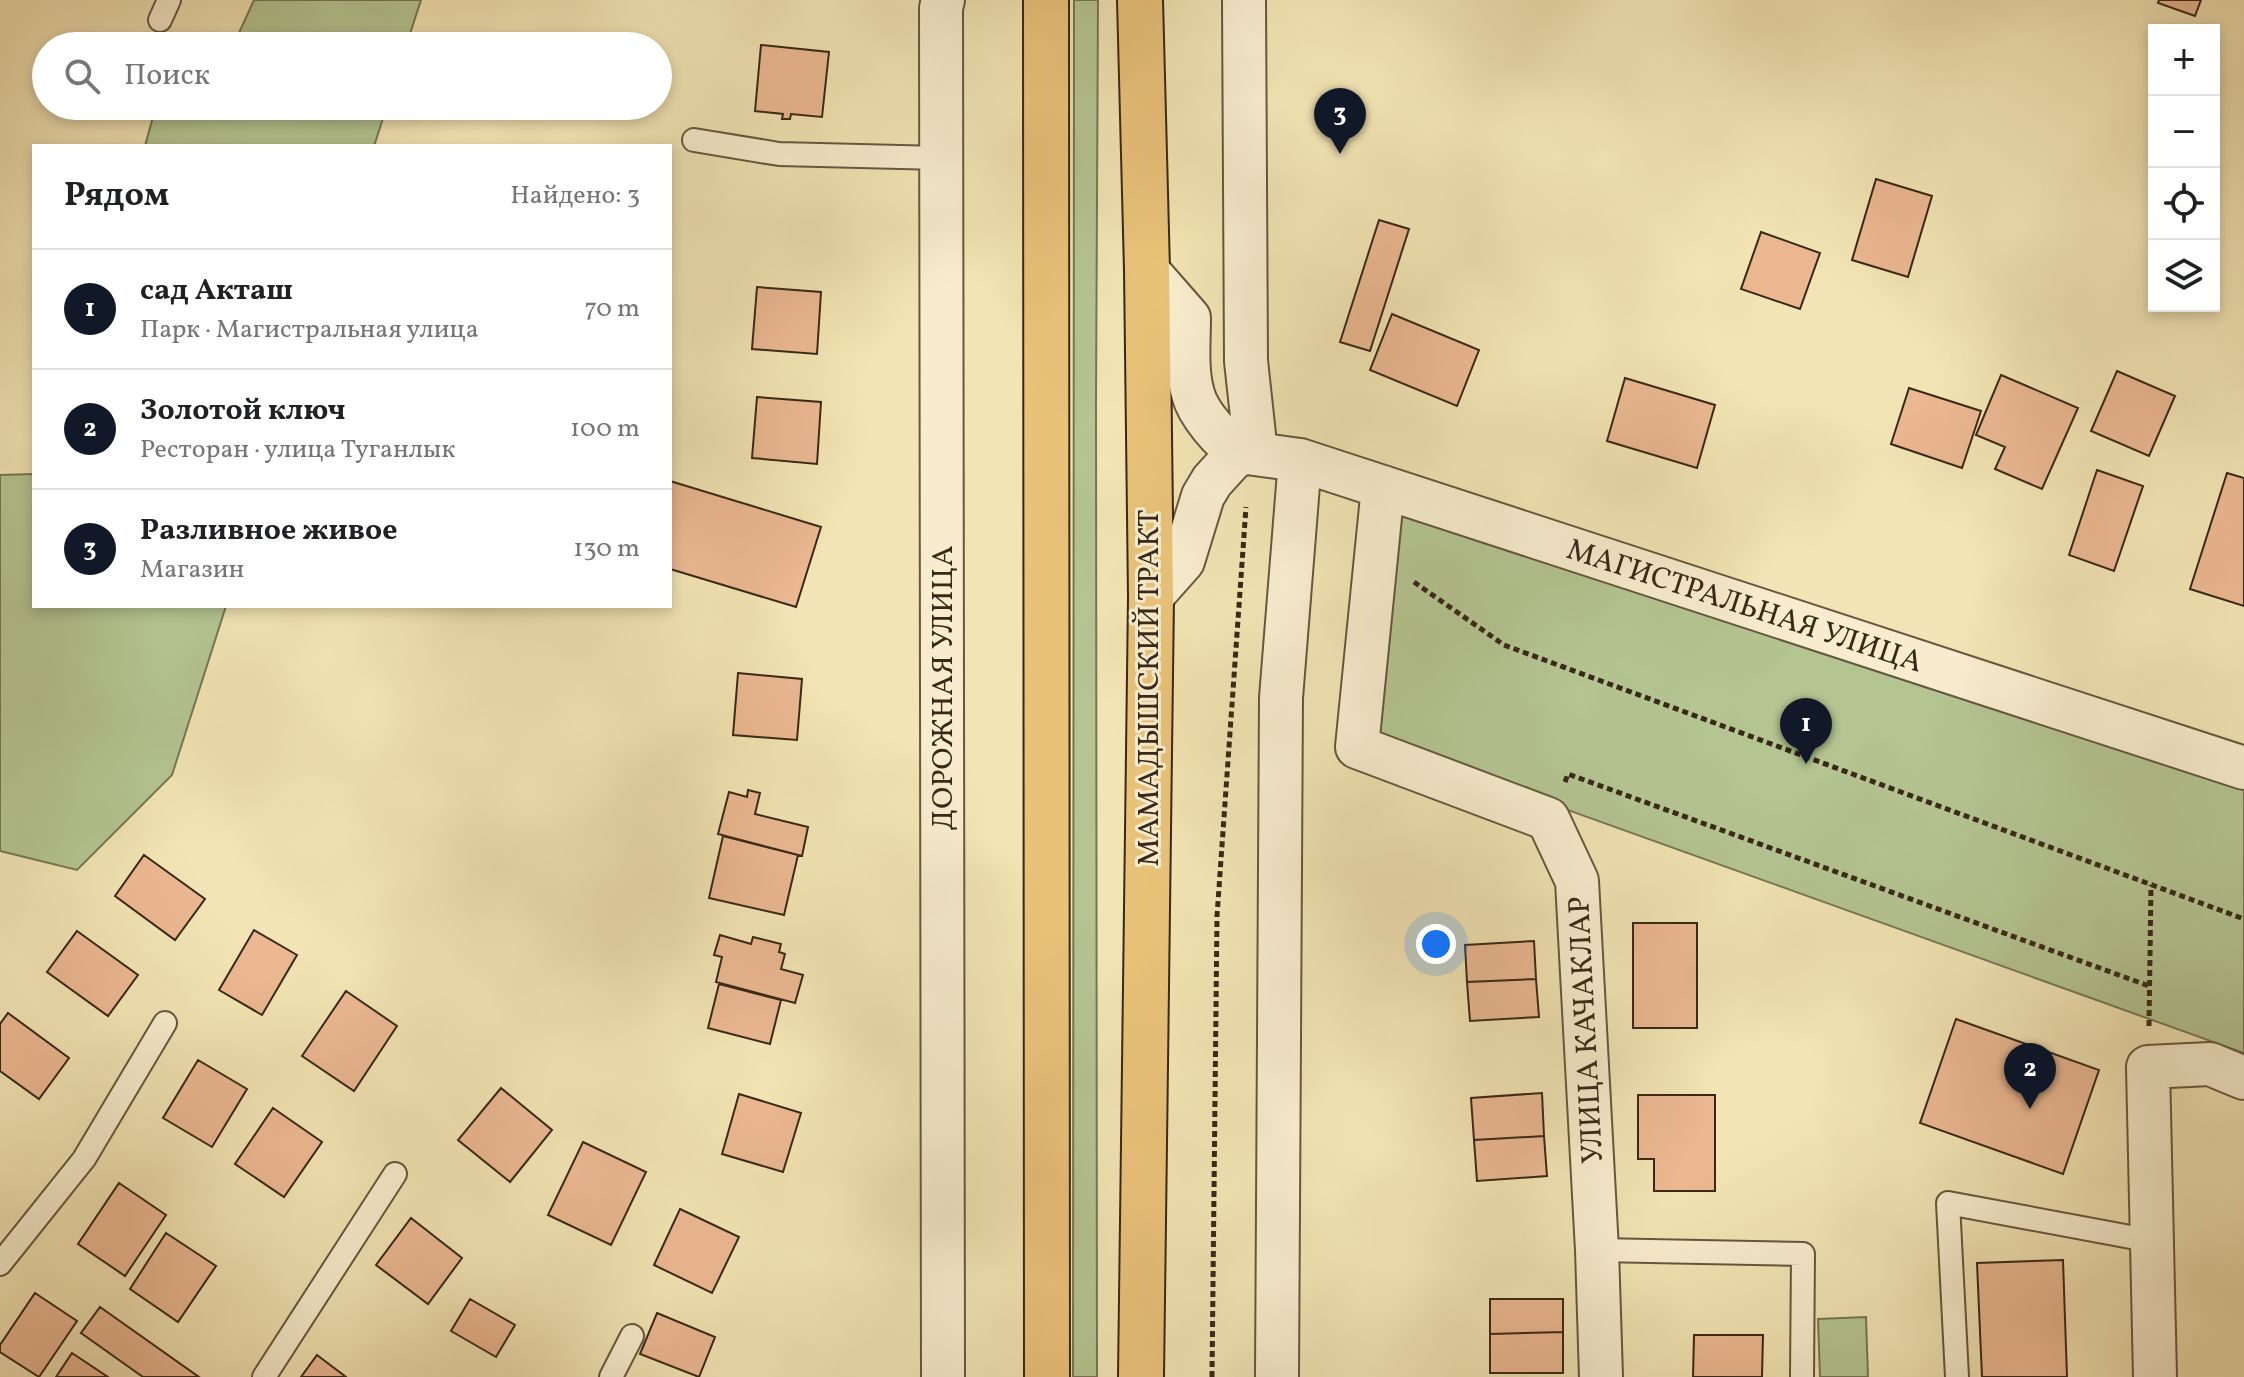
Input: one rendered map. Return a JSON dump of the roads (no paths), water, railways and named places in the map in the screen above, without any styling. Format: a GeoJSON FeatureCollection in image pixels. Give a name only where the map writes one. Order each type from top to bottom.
{"type":"FeatureCollection","features":[{"type":"Feature","properties":{"kind":"main road"},"geometry":{"type":"LineString","coordinates":[[1046,0],[1047,1377]]}},
{"type":"Feature","properties":{"kind":"main road","name":"МАМАДЫШСКИЙ ТРАКТ"},"geometry":{"type":"LineString","coordinates":[[1140,0],[1151,597],[1141,1377]]}},
{"type":"Feature","properties":{"kind":"street","name":"ДОРОЖНАЯ УЛИЦА"},"geometry":{"type":"LineString","coordinates":[[943,0],[943,1377]]}},
{"type":"Feature","properties":{"kind":"street"},"geometry":{"type":"LineString","coordinates":[[1151,597],[1183,561],[1203,496],[1233,458],[1250,453],[1246,361],[1244,0]]}},
{"type":"Feature","properties":{"kind":"street","name":"МАГИСТРАЛЬНАЯ УЛИЦА"},"geometry":{"type":"LineString","coordinates":[[1147,270],[1189,318],[1189,365],[1193,395],[1214,429],[1233,449],[1300,460],[2244,768]]}},
{"type":"Feature","properties":{"kind":"street"},"geometry":{"type":"LineString","coordinates":[[1277,1377],[1281,698],[1300,460]]}},
{"type":"Feature","properties":{"kind":"street","name":"УЛИЦА КАЧАКЛАР"},"geometry":{"type":"LineString","coordinates":[[1383,487],[1357,747],[1548,819],[1577,881],[1601,1377]]}},
{"type":"Feature","properties":{"kind":"street"},"geometry":{"type":"LineString","coordinates":[[2155,1377],[2148,1067],[2210,1064],[2244,1078]]}},
{"type":"Feature","properties":{"kind":"lane"},"geometry":{"type":"LineString","coordinates":[[694,140],[779,154],[941,158]]}},
{"type":"Feature","properties":{"kind":"lane"},"geometry":{"type":"LineString","coordinates":[[0,1264],[84,1159],[165,1023]]}},
{"type":"Feature","properties":{"kind":"lane"},"geometry":{"type":"LineString","coordinates":[[264,1377],[395,1174]]}},
{"type":"Feature","properties":{"kind":"lane"},"geometry":{"type":"LineString","coordinates":[[1957,1377],[1948,1203],[2152,1241]]}},
{"type":"Feature","properties":{"kind":"lane"},"geometry":{"type":"LineString","coordinates":[[1597,1250],[1803,1254],[1802,1377]]}},
{"type":"Feature","properties":{"kind":"lane"},"geometry":{"type":"LineString","coordinates":[[611,1377],[632,1336]]}},
{"type":"Feature","properties":{"kind":"place","name":"Разливное живое"},"geometry":{"type":"Point","coordinates":[1340,154]}},
{"type":"Feature","properties":{"kind":"place","name":"сад Акташ"},"geometry":{"type":"Point","coordinates":[1806,764]}},
{"type":"Feature","properties":{"kind":"place","name":"Золотой ключ"},"geometry":{"type":"Point","coordinates":[2030,1109]}}]}
